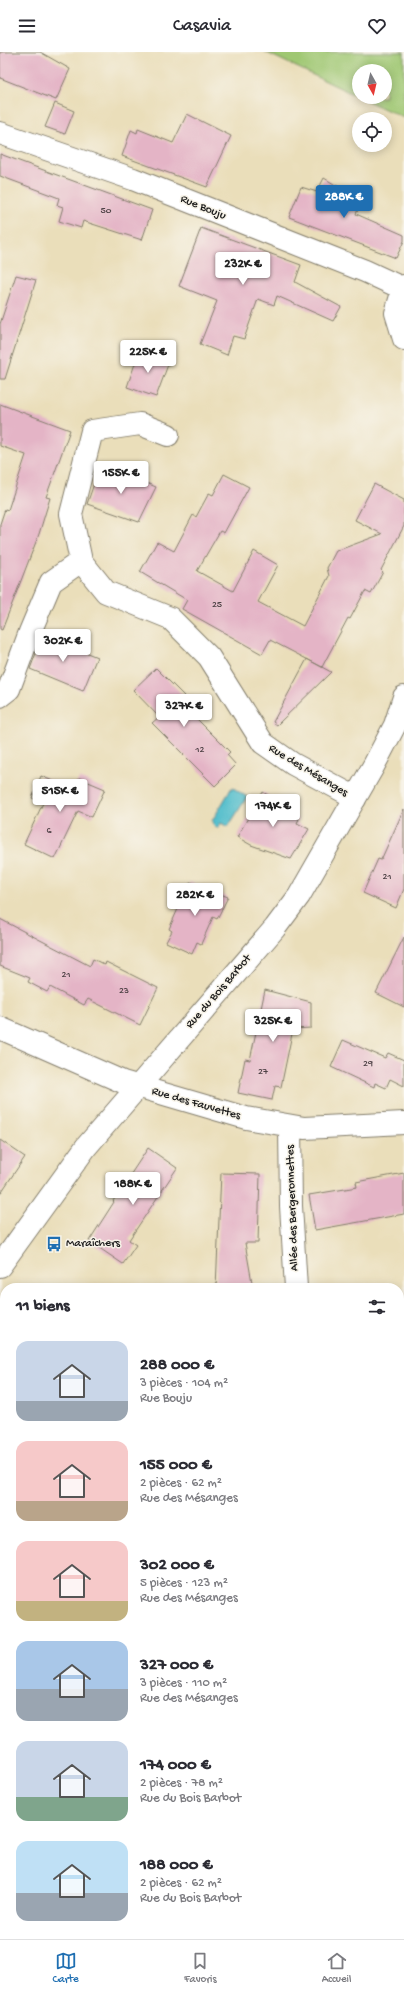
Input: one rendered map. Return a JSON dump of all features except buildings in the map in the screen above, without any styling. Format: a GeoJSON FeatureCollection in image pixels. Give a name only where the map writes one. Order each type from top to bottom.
{"type":"FeatureCollection","features":[{"type":"Feature","properties":{"kind":"street","name":"Rue Bouju"},"geometry":{"type":"LineString","coordinates":[[0,132],[133,179],[365,271],[404,288]]}},
{"type":"Feature","properties":{"kind":"street"},"geometry":{"type":"LineString","coordinates":[[404,288],[396,313],[404,339]]}},
{"type":"Feature","properties":{"kind":"street","name":"Rue des Mésanges"},"geometry":{"type":"LineString","coordinates":[[168,435],[140,424],[92,431],[71,514],[81,561],[106,592],[170,618],[209,657],[263,744],[293,764],[345,792],[354,799]]}},
{"type":"Feature","properties":{"kind":"street"},"geometry":{"type":"LineString","coordinates":[[0,696],[9,689],[30,632],[51,582],[81,561]]}},
{"type":"Feature","properties":{"kind":"street","name":"Rue du Bois Barbot"},"geometry":{"type":"LineString","coordinates":[[0,1266],[86,1147],[274,928],[299,896],[395,725],[404,697]]}},
{"type":"Feature","properties":{"kind":"street","name":"Rue des Fauvettes"},"geometry":{"type":"LineString","coordinates":[[0,1028],[138,1087],[246,1118],[290,1127],[332,1128],[404,1123]]}},
{"type":"Feature","properties":{"kind":"street","name":"Allée des Bergeronnettes"},"geometry":{"type":"LineString","coordinates":[[290,1127],[291,1206],[296,1283]]}},
{"type":"Feature","properties":{"kind":"green space"},"geometry":{"type":"Polygon","coordinates":[[[265,52],[404,52],[404,118],[374,104],[392,104],[392,64],[352,64],[352,94],[265,52]]]}},
{"type":"Feature","properties":{"kind":"water"},"geometry":{"type":"Polygon","coordinates":[[[232,787],[247,797],[228,827],[221,823],[218,828],[213,825],[212,821],[232,787]]]}},
{"type":"Feature","properties":{"kind":"place","name":"Maraîchers"},"geometry":{"type":"Point","coordinates":[54,1244]}}]}
